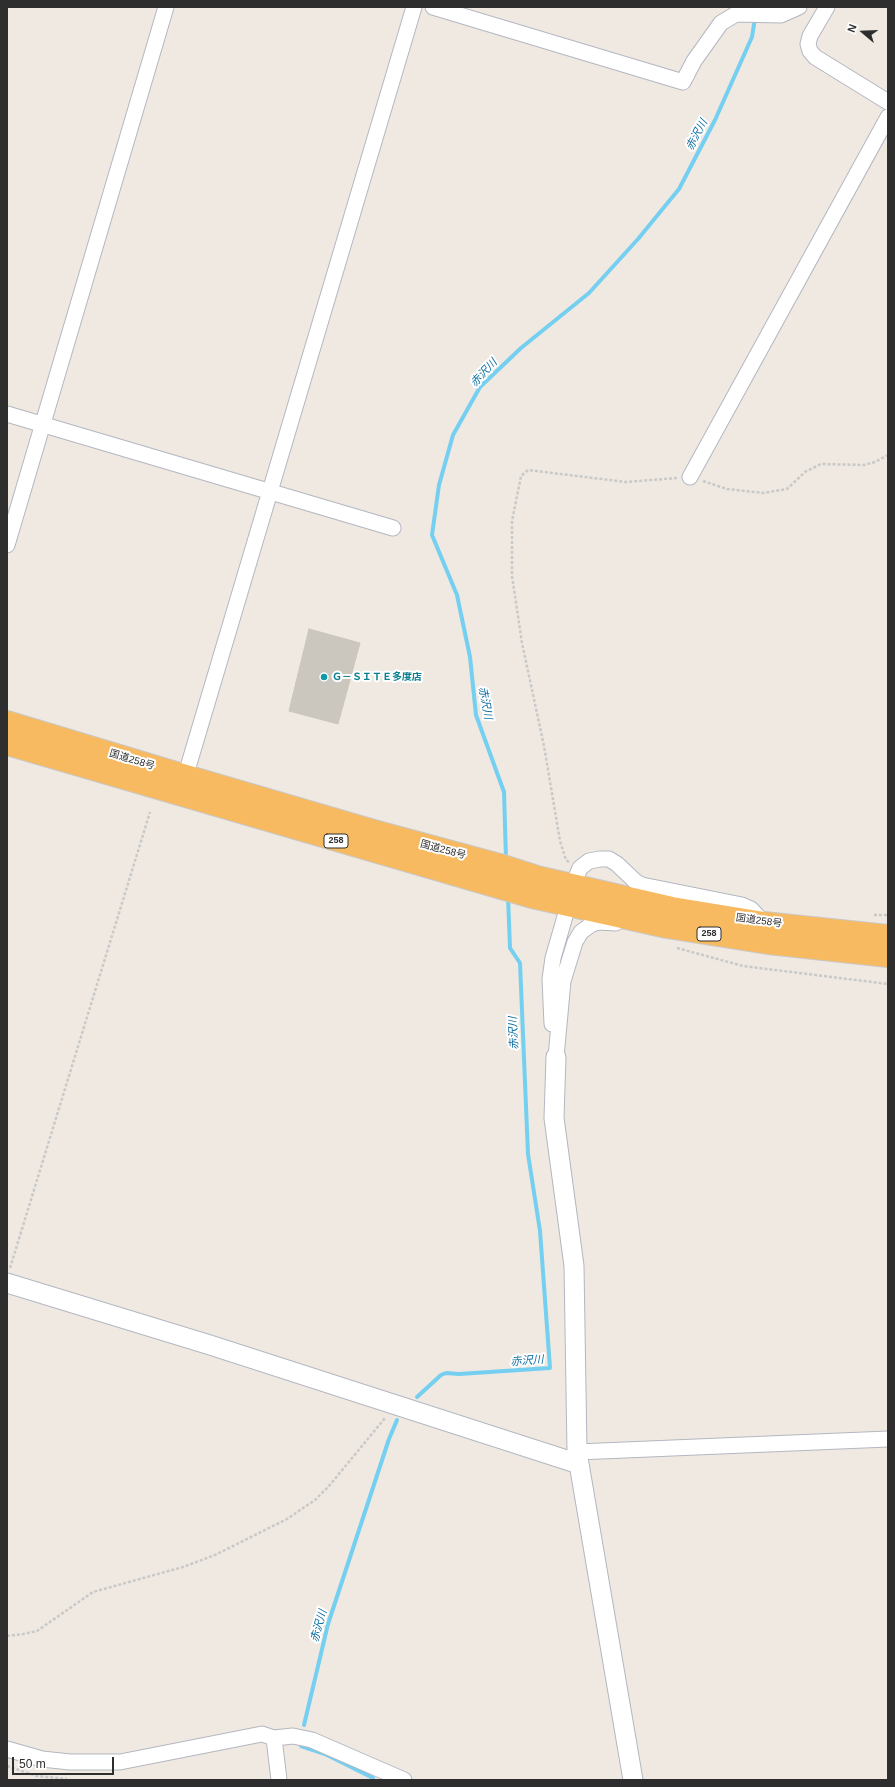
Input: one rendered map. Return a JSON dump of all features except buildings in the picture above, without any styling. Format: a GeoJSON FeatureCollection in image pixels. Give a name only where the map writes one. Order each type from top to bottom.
{"type":"FeatureCollection","features":[{"type":"Feature","properties":{"kind":"highway","name":"国道258号"},"geometry":{"type":"LineString","coordinates":[[7,722],[182,785],[494,886],[535,887],[764,923],[888,936]]}},
{"type":"Feature","properties":{"kind":"highway","name":"国道258号"},"geometry":{"type":"LineString","coordinates":[[7,744],[374,831],[500,865],[535,887],[667,927],[768,943],[888,956]]}},
{"type":"Feature","properties":{"kind":"street"},"geometry":{"type":"LineString","coordinates":[[7,545],[166,7]]}},
{"type":"Feature","properties":{"kind":"street"},"geometry":{"type":"LineString","coordinates":[[182,785],[271,492],[414,7]]}},
{"type":"Feature","properties":{"kind":"street"},"geometry":{"type":"LineString","coordinates":[[433,7],[683,82],[694,61],[721,23],[736,14],[781,15],[799,7]]}},
{"type":"Feature","properties":{"kind":"street"},"geometry":{"type":"LineString","coordinates":[[827,7],[810,36],[808,44],[810,51],[815,57],[888,102]]}},
{"type":"Feature","properties":{"kind":"street"},"geometry":{"type":"LineString","coordinates":[[690,477],[888,117]]}},
{"type":"Feature","properties":{"kind":"street"},"geometry":{"type":"LineString","coordinates":[[7,414],[393,528]]}},
{"type":"Feature","properties":{"kind":"street"},"geometry":{"type":"LineString","coordinates":[[578,874],[590,861],[600,859],[609,860],[617,864],[636,882],[642,885],[742,905],[751,909],[764,923]]}},
{"type":"Feature","properties":{"kind":"street"},"geometry":{"type":"LineString","coordinates":[[556,1057],[550,1011],[550,979],[553,958],[566,913]]}},
{"type":"Feature","properties":{"kind":"street"},"geometry":{"type":"LineString","coordinates":[[633,1780],[578,1458],[574,1266],[554,1118],[556,1057],[563,981],[575,942],[581,932],[592,924],[599,922],[667,927]]}},
{"type":"Feature","properties":{"kind":"street"},"geometry":{"type":"LineString","coordinates":[[8,1277],[394,1404],[578,1458],[888,1439]]}},
{"type":"Feature","properties":{"kind":"street"},"geometry":{"type":"LineString","coordinates":[[7,1749],[42,1758],[70,1762],[120,1762],[262,1734],[274,1738],[293,1736],[312,1740],[404,1780]]}},
{"type":"Feature","properties":{"kind":"street"},"geometry":{"type":"LineString","coordinates":[[274,1738],[279,1780]]}},
{"type":"Feature","properties":{"kind":"path"},"geometry":{"type":"LineString","coordinates":[[578,874],[566,860],[560,841],[544,746],[522,643],[512,576],[512,521],[521,476],[528,470],[626,482],[690,477],[727,489],[763,493],[787,489],[805,472],[821,464],[864,465],[875,462],[888,455]]}},
{"type":"Feature","properties":{"kind":"path"},"geometry":{"type":"LineString","coordinates":[[8,1277],[150,812]]}},
{"type":"Feature","properties":{"kind":"path"},"geometry":{"type":"LineString","coordinates":[[675,947],[743,966],[888,984]]}},
{"type":"Feature","properties":{"kind":"path"},"geometry":{"type":"LineString","coordinates":[[7,1636],[37,1631],[93,1592],[183,1567],[215,1555],[287,1518],[316,1500],[384,1420],[394,1404]]}},
{"type":"Feature","properties":{"kind":"path"},"geometry":{"type":"LineString","coordinates":[[7,1766],[37,1776],[68,1778],[67,1780]]}},
{"type":"Feature","properties":{"kind":"waterway","name":"赤沢川"},"geometry":{"type":"LineString","coordinates":[[506,859],[504,792],[476,715],[470,657],[457,595],[432,535],[439,485],[453,435],[480,387],[521,348],[589,293],[638,239],[679,189],[715,120],[752,37],[755,18]]}},
{"type":"Feature","properties":{"kind":"waterway","name":"赤沢川"},"geometry":{"type":"LineString","coordinates":[[417,1397],[441,1375],[446,1373],[459,1374],[550,1368],[540,1231],[528,1154],[520,963],[510,948],[508,896]]}},
{"type":"Feature","properties":{"kind":"waterway","name":"赤沢川"},"geometry":{"type":"LineString","coordinates":[[304,1725],[328,1624],[389,1439],[397,1420]]}},
{"type":"Feature","properties":{"kind":"waterway","name":"赤沢川"},"geometry":{"type":"LineString","coordinates":[[301,1746],[325,1754],[373,1778]]}},
{"type":"Feature","properties":{"kind":"place","name":"Ｇ－ＳＩＴＥ多度店"},"geometry":{"type":"Point","coordinates":[324,677]}}]}
